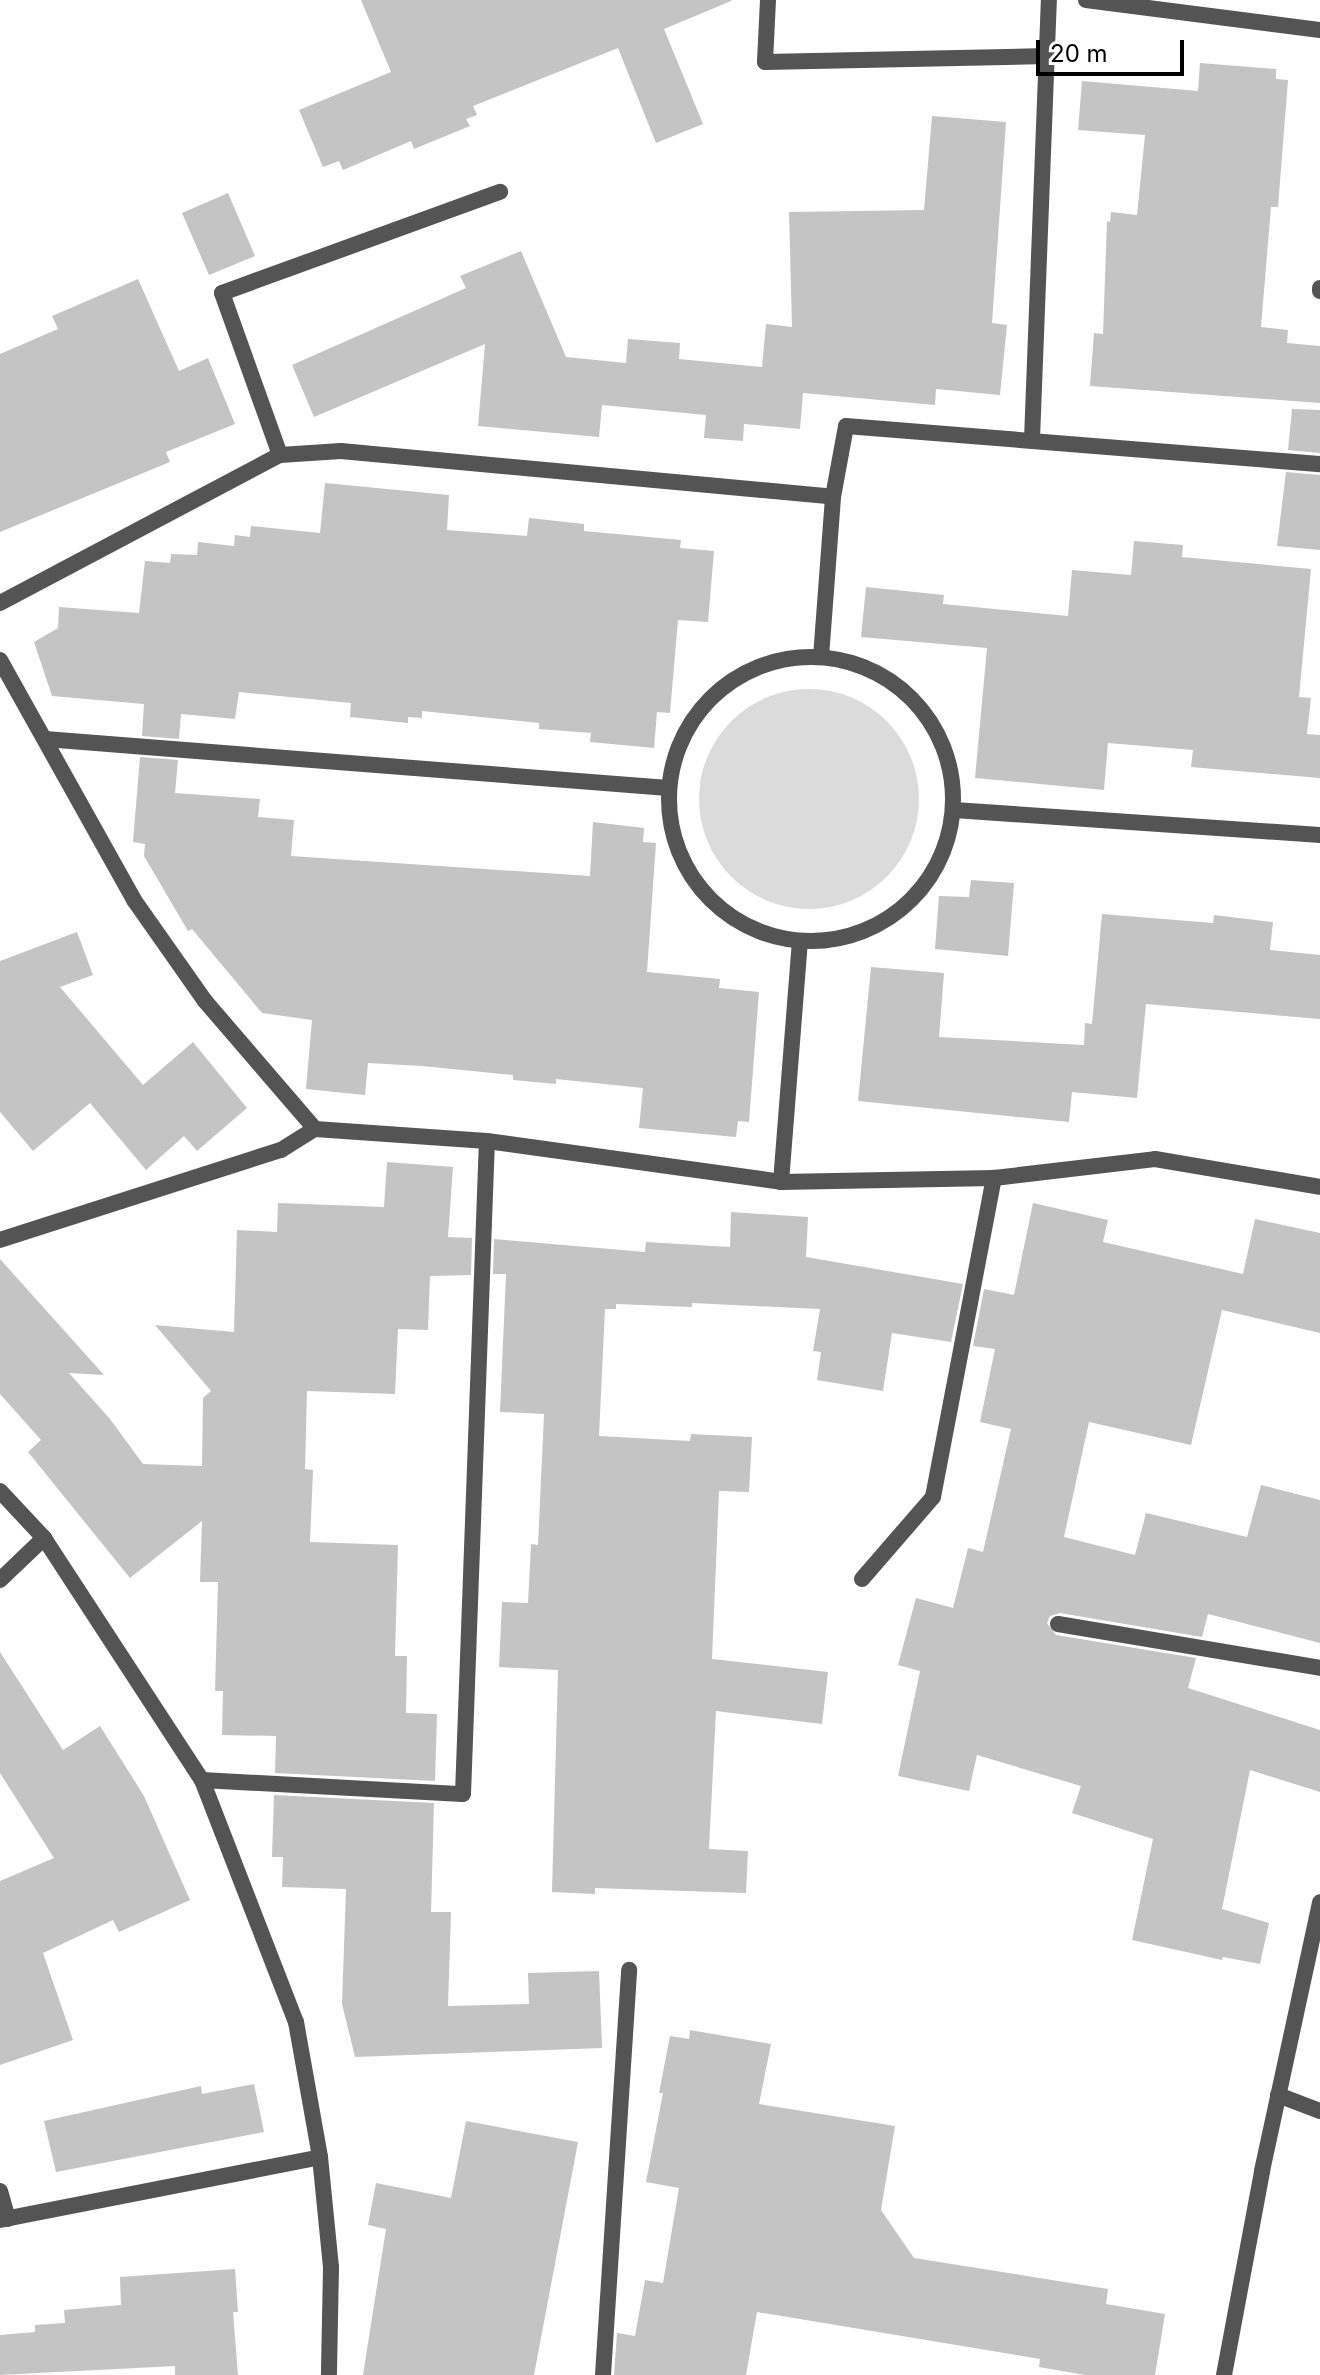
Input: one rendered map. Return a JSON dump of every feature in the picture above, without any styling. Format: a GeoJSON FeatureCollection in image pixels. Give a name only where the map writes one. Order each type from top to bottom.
{"type":"FeatureCollection","features":[{"type":"Feature","properties":{"kind":"street"},"geometry":{"type":"LineString","coordinates":[[768,0],[765,62],[1047,56]]}},
{"type":"Feature","properties":{"kind":"street"},"geometry":{"type":"LineString","coordinates":[[1032,439],[1049,0]]}},
{"type":"Feature","properties":{"kind":"street"},"geometry":{"type":"LineString","coordinates":[[1086,0],[1320,30]]}},
{"type":"Feature","properties":{"kind":"street"},"geometry":{"type":"LineString","coordinates":[[280,455],[222,293],[500,192]]}},
{"type":"Feature","properties":{"kind":"street"},"geometry":{"type":"LineString","coordinates":[[821,657],[833,497],[846,426],[1320,464]]}},
{"type":"Feature","properties":{"kind":"street"},"geometry":{"type":"LineString","coordinates":[[0,603],[280,455],[341,451],[833,497]]}},
{"type":"Feature","properties":{"kind":"street"},"geometry":{"type":"LineString","coordinates":[[821,657],[853,663],[882,675],[908,694],[929,719],[944,747],[953,778],[954,810],[941,856],[916,896],[892,917],[864,932],[832,940],[800,942],[769,936],[739,923],[703,892],[677,851],[669,820],[668,788],[674,757],[687,728],[706,701],[730,681],[758,666],[789,658],[821,657]]}},
{"type":"Feature","properties":{"kind":"street"},"geometry":{"type":"LineString","coordinates":[[0,660],[134,900],[205,1001],[315,1129]]}},
{"type":"Feature","properties":{"kind":"street"},"geometry":{"type":"LineString","coordinates":[[45,739],[668,788]]}},
{"type":"Feature","properties":{"kind":"street"},"geometry":{"type":"LineString","coordinates":[[954,810],[1320,835]]}},
{"type":"Feature","properties":{"kind":"street"},"geometry":{"type":"LineString","coordinates":[[781,1182],[800,942]]}},
{"type":"Feature","properties":{"kind":"street"},"geometry":{"type":"LineString","coordinates":[[0,1240],[281,1150],[315,1129],[487,1141],[781,1182],[994,1178],[1155,1159],[1320,1187]]}},
{"type":"Feature","properties":{"kind":"street"},"geometry":{"type":"LineString","coordinates":[[202,1780],[463,1794],[487,1141]]}},
{"type":"Feature","properties":{"kind":"street"},"geometry":{"type":"LineString","coordinates":[[862,1579],[933,1497],[994,1178]]}},
{"type":"Feature","properties":{"kind":"street"},"geometry":{"type":"LineString","coordinates":[[0,1491],[44,1538],[202,1780],[296,2022],[320,2157],[331,2267],[329,2375]]}},
{"type":"Feature","properties":{"kind":"street"},"geometry":{"type":"LineString","coordinates":[[0,1580],[44,1538]]}},
{"type":"Feature","properties":{"kind":"street"},"geometry":{"type":"LineString","coordinates":[[1058,1624],[1320,1668]]}},
{"type":"Feature","properties":{"kind":"street"},"geometry":{"type":"LineString","coordinates":[[1224,2375],[1278,2095],[1315,1939],[1320,1902]]}},
{"type":"Feature","properties":{"kind":"street"},"geometry":{"type":"LineString","coordinates":[[603,2375],[629,1970]]}},
{"type":"Feature","properties":{"kind":"street"},"geometry":{"type":"LineString","coordinates":[[1278,2095],[1320,2111]]}},
{"type":"Feature","properties":{"kind":"street"},"geometry":{"type":"LineString","coordinates":[[0,2191],[4,2220],[320,2157]]}},
{"type":"Feature","properties":{"kind":"shaded area"},"geometry":{"type":"Polygon","coordinates":[[[809,689],[851,697],[887,721],[911,757],[919,799],[911,841],[887,877],[851,901],[809,909],[767,901],[731,877],[707,841],[699,799],[707,757],[731,721],[767,697],[809,689]]]}},
{"type":"Feature","properties":{"kind":"building"},"geometry":{"type":"Polygon","coordinates":[[[361,0],[731,1],[664,29],[703,124],[656,143],[618,48],[473,106],[477,115],[466,119],[470,126],[414,149],[411,141],[343,170],[339,161],[323,167],[299,110],[391,72],[361,0]]]}},
{"type":"Feature","properties":{"kind":"building"},"geometry":{"type":"Polygon","coordinates":[[[1200,63],[1276,69],[1276,79],[1288,80],[1278,207],[1271,207],[1261,327],[1288,330],[1287,343],[1320,346],[1320,403],[1090,386],[1094,333],[1103,334],[1107,221],[1110,222],[1111,212],[1137,215],[1145,135],[1078,130],[1082,81],[1198,91],[1200,63]]]}},
{"type":"Feature","properties":{"kind":"building"},"geometry":{"type":"Polygon","coordinates":[[[932,116],[1006,122],[992,323],[1007,325],[1000,395],[936,389],[935,405],[803,393],[800,429],[744,424],[743,441],[704,438],[706,415],[602,405],[599,437],[478,426],[485,344],[314,417],[292,365],[466,288],[460,276],[521,251],[566,357],[626,363],[628,339],[680,343],[679,359],[762,367],[766,324],[792,327],[789,212],[924,210],[932,116]]]}},
{"type":"Feature","properties":{"kind":"building"},"geometry":{"type":"Polygon","coordinates":[[[228,193],[255,256],[209,275],[182,213],[228,193]]]}},
{"type":"Feature","properties":{"kind":"building"},"geometry":{"type":"Polygon","coordinates":[[[138,279],[179,371],[208,358],[235,424],[166,452],[170,462],[0,532],[0,354],[58,329],[52,316],[138,279]]]}},
{"type":"Feature","properties":{"kind":"building"},"geometry":{"type":"Polygon","coordinates":[[[1292,409],[1320,410],[1320,453],[1288,450],[1292,409]]]}},
{"type":"Feature","properties":{"kind":"building"},"geometry":{"type":"Polygon","coordinates":[[[1286,472],[1320,475],[1320,550],[1277,546],[1286,472]]]}},
{"type":"Feature","properties":{"kind":"building"},"geometry":{"type":"Polygon","coordinates":[[[325,483],[449,495],[447,530],[527,536],[529,518],[584,524],[584,531],[681,540],[680,548],[714,551],[708,622],[678,620],[670,713],[657,712],[654,748],[590,742],[591,733],[539,729],[539,723],[422,711],[422,718],[408,717],[408,723],[350,717],[351,703],[239,692],[235,719],[181,714],[179,739],[142,736],[144,704],[52,696],[34,642],[58,628],[59,607],[139,613],[145,561],[170,563],[171,554],[197,555],[198,542],[234,546],[235,535],[250,537],[251,526],[320,533],[325,483]]]}},
{"type":"Feature","properties":{"kind":"building"},"geometry":{"type":"Polygon","coordinates":[[[1134,541],[1183,545],[1182,557],[1311,569],[1299,697],[1311,698],[1307,734],[1320,735],[1320,778],[1191,767],[1193,750],[1108,743],[1104,790],[975,778],[987,648],[861,637],[866,587],[944,595],[943,604],[1068,616],[1072,570],[1131,575],[1134,541]]]}},
{"type":"Feature","properties":{"kind":"building"},"geometry":{"type":"Polygon","coordinates":[[[140,757],[178,760],[175,793],[260,799],[258,817],[294,820],[291,856],[590,876],[593,822],[644,828],[643,842],[656,843],[647,972],[720,979],[719,988],[759,992],[749,1122],[738,1121],[736,1137],[639,1128],[643,1088],[556,1079],[556,1084],[513,1080],[513,1075],[422,1066],[368,1063],[365,1095],[306,1089],[312,1020],[262,1013],[192,929],[188,931],[144,856],[145,844],[133,842],[140,757]]]}},
{"type":"Feature","properties":{"kind":"building"},"geometry":{"type":"Polygon","coordinates":[[[971,880],[1014,883],[1008,956],[935,949],[939,896],[969,897],[971,880]]]}},
{"type":"Feature","properties":{"kind":"building"},"geometry":{"type":"Polygon","coordinates":[[[1102,914],[1213,923],[1214,915],[1273,922],[1270,950],[1320,955],[1320,1019],[1146,1004],[1137,1098],[1072,1092],[1069,1122],[858,1101],[871,967],[944,973],[939,1037],[1084,1045],[1085,1023],[1092,1024],[1102,914]]]}},
{"type":"Feature","properties":{"kind":"building"},"geometry":{"type":"Polygon","coordinates":[[[77,932],[93,975],[60,987],[143,1085],[193,1042],[247,1108],[197,1151],[184,1136],[146,1170],[90,1103],[33,1151],[0,1112],[0,961],[77,932]]]}},
{"type":"Feature","properties":{"kind":"building"},"geometry":{"type":"Polygon","coordinates":[[[387,1162],[453,1167],[448,1237],[472,1238],[471,1275],[430,1276],[428,1330],[398,1329],[395,1394],[307,1391],[305,1469],[313,1470],[310,1542],[398,1545],[395,1656],[407,1656],[406,1713],[437,1714],[435,1781],[275,1773],[276,1736],[222,1735],[223,1691],[215,1691],[218,1582],[200,1582],[202,1521],[130,1578],[28,1452],[41,1440],[0,1394],[0,1259],[104,1375],[69,1373],[110,1419],[143,1464],[202,1466],[203,1398],[211,1391],[155,1325],[234,1332],[237,1230],[277,1232],[278,1203],[384,1207],[387,1162]]]}},
{"type":"Feature","properties":{"kind":"building"},"geometry":{"type":"Polygon","coordinates":[[[1033,1203],[1108,1220],[1103,1242],[1243,1274],[1255,1219],[1320,1233],[1320,1333],[1222,1310],[1191,1445],[1089,1422],[1064,1537],[1135,1555],[1146,1513],[1247,1537],[1261,1485],[1320,1500],[1320,1643],[1208,1614],[1202,1637],[1060,1613],[1050,1616],[1047,1623],[1056,1635],[1196,1658],[1188,1688],[1320,1730],[1320,1792],[1250,1770],[1222,1909],[1269,1923],[1260,1964],[1223,1957],[1222,1960],[1132,1940],[1153,1839],[1072,1813],[1081,1786],[977,1755],[969,1791],[898,1776],[920,1671],[898,1665],[916,1598],[953,1608],[968,1548],[983,1552],[1011,1429],[980,1422],[995,1349],[973,1346],[984,1289],[1014,1295],[1033,1203]]]}},
{"type":"Feature","properties":{"kind":"building"},"geometry":{"type":"Polygon","coordinates":[[[731,1212],[808,1217],[806,1257],[963,1284],[951,1342],[892,1333],[883,1391],[817,1380],[821,1352],[813,1351],[820,1309],[692,1303],[692,1307],[616,1304],[616,1309],[605,1309],[599,1436],[690,1441],[691,1434],[752,1437],[749,1492],[719,1491],[712,1659],[828,1672],[822,1724],[716,1711],[709,1849],[748,1851],[746,1893],[595,1888],[595,1894],[552,1892],[558,1670],[499,1667],[502,1602],[528,1603],[531,1544],[538,1545],[544,1414],[500,1412],[506,1274],[493,1274],[494,1239],[645,1252],[646,1242],[730,1247],[731,1212]]]}},
{"type":"Feature","properties":{"kind":"building"},"geometry":{"type":"Polygon","coordinates":[[[0,1652],[63,1750],[100,1726],[144,1796],[190,1900],[119,1932],[113,1920],[43,1953],[73,2040],[0,2065],[0,1881],[54,1858],[0,1773],[0,1652]]]}},
{"type":"Feature","properties":{"kind":"building"},"geometry":{"type":"Polygon","coordinates":[[[274,1795],[434,1803],[431,1912],[451,1912],[448,2006],[529,2004],[528,1973],[599,1971],[602,2048],[355,2057],[342,2004],[346,1889],[282,1887],[283,1857],[272,1857],[274,1795]]]}},
{"type":"Feature","properties":{"kind":"building"},"geometry":{"type":"Polygon","coordinates":[[[690,2030],[771,2044],[759,2104],[895,2126],[881,2210],[914,2258],[1108,2289],[1106,2304],[1165,2314],[1155,2375],[1085,2375],[1039,2367],[1040,2359],[757,2312],[746,2375],[614,2375],[617,2333],[635,2336],[645,2280],[663,2283],[679,2188],[646,2182],[670,2036],[689,2039],[690,2030]]]}},
{"type":"Feature","properties":{"kind":"building"},"geometry":{"type":"Polygon","coordinates":[[[254,2084],[264,2132],[56,2172],[44,2121],[201,2086],[202,2094],[254,2084]]]}},
{"type":"Feature","properties":{"kind":"building"},"geometry":{"type":"Polygon","coordinates":[[[466,2121],[578,2142],[534,2375],[363,2375],[386,2229],[368,2225],[376,2183],[451,2198],[466,2121]]]}},
{"type":"Feature","properties":{"kind":"building"},"geometry":{"type":"Polygon","coordinates":[[[235,2269],[238,2312],[233,2312],[238,2375],[175,2375],[175,2366],[0,2375],[0,2335],[35,2332],[35,2325],[65,2323],[64,2310],[121,2305],[120,2277],[235,2269]]]}}]}
